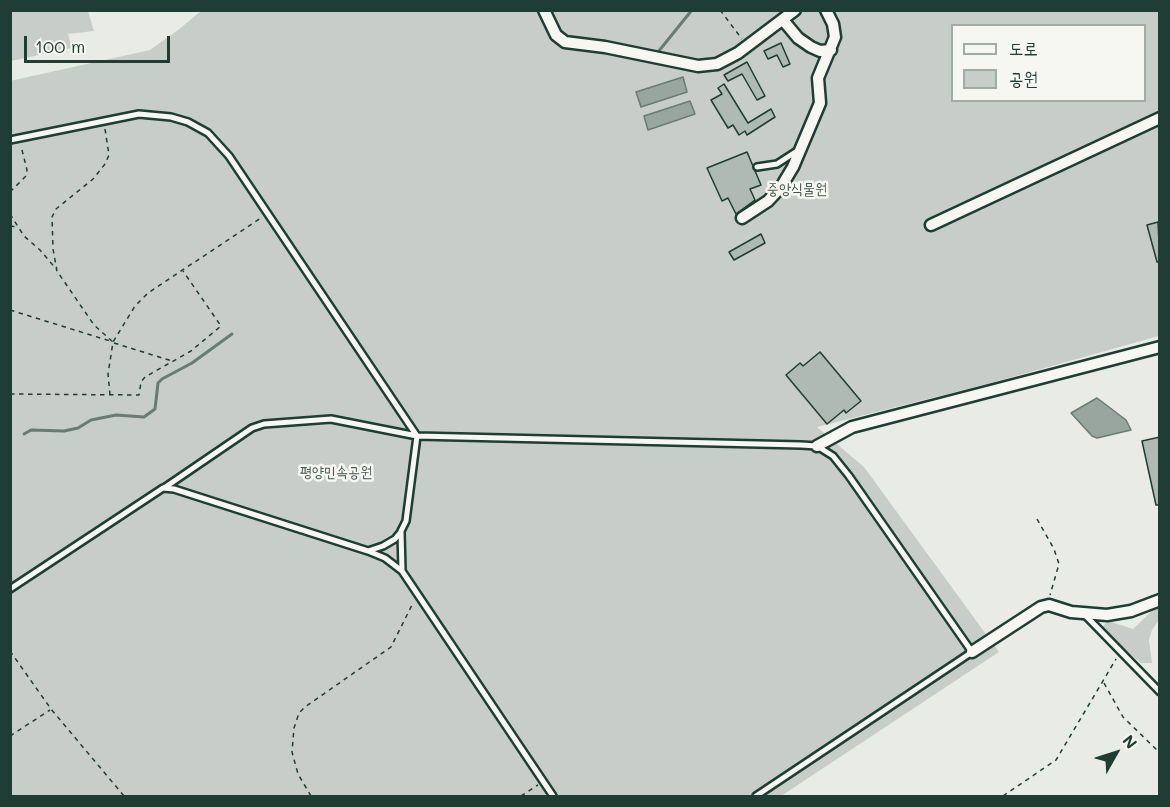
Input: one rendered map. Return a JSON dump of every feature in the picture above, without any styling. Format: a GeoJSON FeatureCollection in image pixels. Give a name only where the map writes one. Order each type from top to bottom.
{"type":"FeatureCollection","features":[{"type":"Feature","properties":{"kind":"street"},"geometry":{"type":"LineString","coordinates":[[544,10],[556,35],[565,42],[627,51],[698,66],[717,64],[749,46],[795,10]]}},
{"type":"Feature","properties":{"kind":"street"},"geometry":{"type":"LineString","coordinates":[[742,218],[768,201],[793,167],[820,103],[818,78],[835,38],[833,24],[826,10]]}},
{"type":"Feature","properties":{"kind":"street"},"geometry":{"type":"LineString","coordinates":[[783,20],[798,38],[811,47],[820,51],[831,50]]}},
{"type":"Feature","properties":{"kind":"street"},"geometry":{"type":"LineString","coordinates":[[931,225],[1160,118]]}},
{"type":"Feature","properties":{"kind":"street"},"geometry":{"type":"LineString","coordinates":[[817,446],[852,427],[1160,347]]}},
{"type":"Feature","properties":{"kind":"street"},"geometry":{"type":"LineString","coordinates":[[972,652],[1004,629],[1047,605],[1084,614],[1107,615],[1131,611],[1160,600]]}},
{"type":"Feature","properties":{"kind":"lane"},"geometry":{"type":"LineString","coordinates":[[10,140],[103,120],[156,114],[195,125],[221,145],[417,436],[406,521],[401,531],[389,542],[368,551]]}},
{"type":"Feature","properties":{"kind":"lane"},"geometry":{"type":"LineString","coordinates":[[757,167],[777,164],[800,148]]}},
{"type":"Feature","properties":{"kind":"lane"},"geometry":{"type":"LineString","coordinates":[[10,589],[252,428],[264,424],[331,419],[417,436],[817,446],[833,456],[849,476],[972,652],[756,796]]}},
{"type":"Feature","properties":{"kind":"lane"},"geometry":{"type":"LineString","coordinates":[[163,488],[174,489],[368,551],[385,558],[402,571],[553,796]]}},
{"type":"Feature","properties":{"kind":"lane"},"geometry":{"type":"LineString","coordinates":[[401,531],[402,571]]}},
{"type":"Feature","properties":{"kind":"lane"},"geometry":{"type":"LineString","coordinates":[[1084,614],[1160,692]]}},
{"type":"Feature","properties":{"kind":"path"},"geometry":{"type":"LineString","coordinates":[[720,10],[749,46]]}},
{"type":"Feature","properties":{"kind":"path"},"geometry":{"type":"LineString","coordinates":[[57,271],[52,217],[56,209],[93,179],[105,164],[109,155],[103,120]]}},
{"type":"Feature","properties":{"kind":"path"},"geometry":{"type":"LineString","coordinates":[[10,192],[23,181],[27,170],[19,138]]}},
{"type":"Feature","properties":{"kind":"path"},"geometry":{"type":"LineString","coordinates":[[10,214],[18,227],[57,271],[94,325],[113,342]]}},
{"type":"Feature","properties":{"kind":"path"},"geometry":{"type":"LineString","coordinates":[[110,396],[108,374],[113,342],[135,306],[148,293],[267,214]]}},
{"type":"Feature","properties":{"kind":"path"},"geometry":{"type":"LineString","coordinates":[[10,226],[18,227]]}},
{"type":"Feature","properties":{"kind":"path"},"geometry":{"type":"LineString","coordinates":[[10,394],[139,395],[141,382],[145,377],[191,351],[221,326],[183,271]]}},
{"type":"Feature","properties":{"kind":"path"},"geometry":{"type":"LineString","coordinates":[[10,310],[172,361]]}},
{"type":"Feature","properties":{"kind":"path"},"geometry":{"type":"LineString","coordinates":[[1036,519],[1054,549],[1059,564],[1047,605]]}},
{"type":"Feature","properties":{"kind":"path"},"geometry":{"type":"LineString","coordinates":[[311,796],[298,774],[292,752],[294,728],[299,713],[391,647],[417,595]]}},
{"type":"Feature","properties":{"kind":"path"},"geometry":{"type":"LineString","coordinates":[[10,651],[51,709],[124,796]]}},
{"type":"Feature","properties":{"kind":"path"},"geometry":{"type":"LineString","coordinates":[[1003,796],[1056,760],[1120,651]]}},
{"type":"Feature","properties":{"kind":"path"},"geometry":{"type":"LineString","coordinates":[[1103,683],[1123,717],[1160,753]]}},
{"type":"Feature","properties":{"kind":"path"},"geometry":{"type":"LineString","coordinates":[[10,736],[51,709]]}},
{"type":"Feature","properties":{"kind":"path"},"geometry":{"type":"LineString","coordinates":[[521,796],[543,782]]}},
{"type":"Feature","properties":{"kind":"green space"},"geometry":{"type":"Polygon","coordinates":[[[11,10],[88,11],[94,31],[68,34],[72,48],[11,61],[11,10]]]}},
{"type":"Feature","properties":{"kind":"green space","name":"평양민속공원"},"geometry":{"type":"Polygon","coordinates":[[[201,11],[1159,11],[1159,336],[991,383],[817,427],[864,467],[999,652],[781,796],[11,796],[10,81],[150,50],[201,11]]]}},
{"type":"Feature","properties":{"kind":"green space"},"geometry":{"type":"Polygon","coordinates":[[[1159,604],[1159,620],[1149,640],[1152,663],[1141,663],[1111,638],[1103,626],[1108,621],[1133,629],[1159,604]]]}},
{"type":"Feature","properties":{"kind":"shaded area"},"geometry":{"type":"Polygon","coordinates":[[[683,77],[687,92],[641,107],[636,92],[683,77]]]}},
{"type":"Feature","properties":{"kind":"shaded area"},"geometry":{"type":"Polygon","coordinates":[[[690,101],[695,114],[648,130],[644,116],[690,101]]]}},
{"type":"Feature","properties":{"kind":"shaded area"},"geometry":{"type":"Polygon","coordinates":[[[1097,398],[1126,420],[1131,430],[1097,438],[1092,436],[1071,413],[1097,398]]]}},
{"type":"Feature","properties":{"kind":"building"},"geometry":{"type":"Polygon","coordinates":[[[781,43],[790,64],[783,67],[777,55],[768,59],[764,51],[781,43]]]}},
{"type":"Feature","properties":{"kind":"building"},"geometry":{"type":"Polygon","coordinates":[[[747,62],[765,96],[757,100],[742,74],[728,81],[724,75],[747,62]]]}},
{"type":"Feature","properties":{"kind":"building"},"geometry":{"type":"Polygon","coordinates":[[[724,84],[748,123],[771,109],[775,117],[747,135],[745,131],[739,135],[733,125],[728,128],[711,100],[722,94],[718,88],[724,84]]]}},
{"type":"Feature","properties":{"kind":"building"},"geometry":{"type":"Polygon","coordinates":[[[747,152],[761,185],[750,189],[755,200],[736,214],[728,198],[722,201],[707,168],[747,152]]]}},
{"type":"Feature","properties":{"kind":"building"},"geometry":{"type":"Polygon","coordinates":[[[1158,222],[1160,262],[1157,262],[1147,225],[1158,222]]]}},
{"type":"Feature","properties":{"kind":"building"},"geometry":{"type":"Polygon","coordinates":[[[761,234],[765,243],[734,260],[729,252],[761,234]]]}},
{"type":"Feature","properties":{"kind":"building"},"geometry":{"type":"Polygon","coordinates":[[[820,352],[861,401],[846,413],[844,410],[827,424],[786,375],[800,363],[803,366],[820,352]]]}},
{"type":"Feature","properties":{"kind":"building"},"geometry":{"type":"Polygon","coordinates":[[[1160,437],[1160,505],[1156,505],[1142,441],[1160,437]]]}},
{"type":"Feature","properties":{"kind":"waterway"},"geometry":{"type":"LineString","coordinates":[[658,52],[692,10]]}},
{"type":"Feature","properties":{"kind":"waterway"},"geometry":{"type":"LineString","coordinates":[[24,434],[31,430],[64,431],[78,428],[91,420],[116,415],[144,417],[155,409],[158,383],[162,379],[192,363],[232,334]]}},
{"type":"Feature","properties":{"kind":"park label","name":"중앙식물원"},"geometry":{"type":"Point","coordinates":[797,189]}}]}
